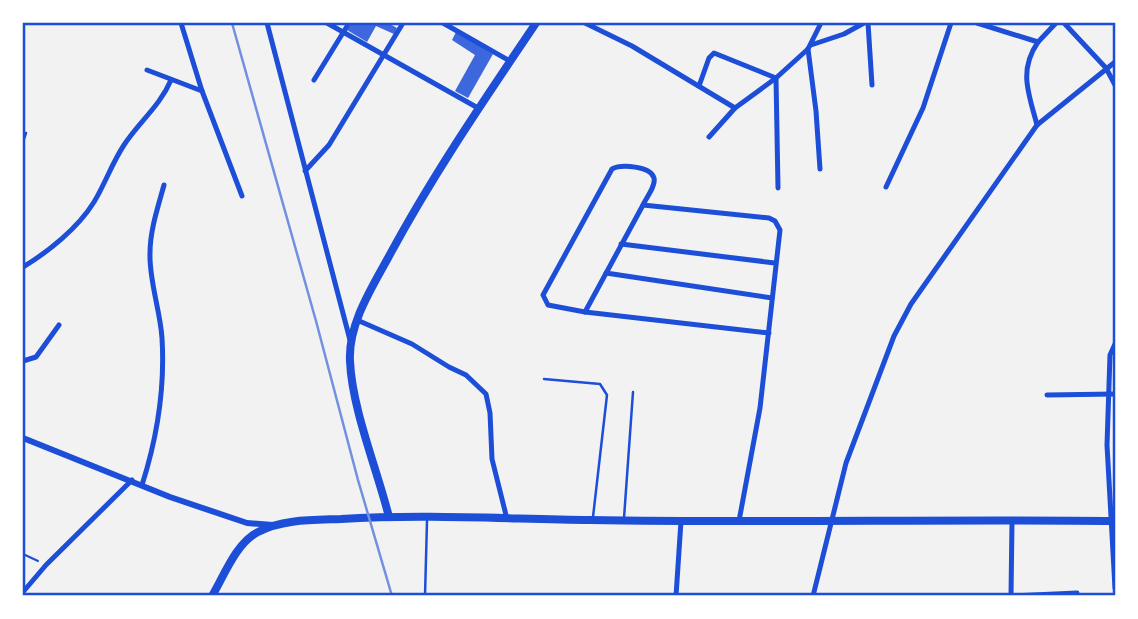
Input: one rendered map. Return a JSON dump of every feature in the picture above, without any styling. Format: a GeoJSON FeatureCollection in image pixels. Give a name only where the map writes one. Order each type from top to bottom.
{"type":"FeatureCollection","features":[{"type":"Feature","properties":{"kind":"main road"},"geometry":{"type":"LineString","coordinates":[[388,517],[353,389],[349,361],[350,340],[357,320],[420,198],[536,23]]}},
{"type":"Feature","properties":{"kind":"main road"},"geometry":{"type":"LineString","coordinates":[[212,596],[247,541],[257,532],[279,525],[307,521],[427,517],[624,521],[1113,521]]}},
{"type":"Feature","properties":{"kind":"street"},"geometry":{"type":"LineString","coordinates":[[181,23],[202,91],[242,196]]}},
{"type":"Feature","properties":{"kind":"street"},"geometry":{"type":"LineString","coordinates":[[267,23],[350,340]]}},
{"type":"Feature","properties":{"kind":"street"},"geometry":{"type":"LineString","coordinates":[[327,23],[478,108]]}},
{"type":"Feature","properties":{"kind":"street"},"geometry":{"type":"LineString","coordinates":[[314,80],[349,23]]}},
{"type":"Feature","properties":{"kind":"street"},"geometry":{"type":"LineString","coordinates":[[305,171],[328,145],[403,23]]}},
{"type":"Feature","properties":{"kind":"street"},"geometry":{"type":"LineString","coordinates":[[443,23],[510,61]]}},
{"type":"Feature","properties":{"kind":"street"},"geometry":{"type":"LineString","coordinates":[[584,23],[632,46],[735,108]]}},
{"type":"Feature","properties":{"kind":"street"},"geometry":{"type":"LineString","coordinates":[[709,137],[735,108],[776,78],[809,47],[821,23]]}},
{"type":"Feature","properties":{"kind":"street"},"geometry":{"type":"LineString","coordinates":[[809,47],[866,23],[872,85]]}},
{"type":"Feature","properties":{"kind":"street"},"geometry":{"type":"LineString","coordinates":[[886,187],[923,108],[951,23]]}},
{"type":"Feature","properties":{"kind":"street"},"geometry":{"type":"LineString","coordinates":[[977,23],[1038,42]]}},
{"type":"Feature","properties":{"kind":"street"},"geometry":{"type":"LineString","coordinates":[[1037,125],[1026,72],[1031,53],[1056,23]]}},
{"type":"Feature","properties":{"kind":"street"},"geometry":{"type":"LineString","coordinates":[[1063,23],[1105,68],[1115,85]]}},
{"type":"Feature","properties":{"kind":"street"},"geometry":{"type":"LineString","coordinates":[[809,47],[820,169]]}},
{"type":"Feature","properties":{"kind":"street"},"geometry":{"type":"LineString","coordinates":[[699,86],[709,58],[714,53],[776,78]]}},
{"type":"Feature","properties":{"kind":"street"},"geometry":{"type":"LineString","coordinates":[[813,596],[846,463],[900,325],[911,304],[1037,125],[1115,62]]}},
{"type":"Feature","properties":{"kind":"street"},"geometry":{"type":"LineString","coordinates":[[147,70],[202,91]]}},
{"type":"Feature","properties":{"kind":"street"},"geometry":{"type":"LineString","coordinates":[[776,78],[778,188]]}},
{"type":"Feature","properties":{"kind":"street"},"geometry":{"type":"LineString","coordinates":[[23,267],[78,223],[92,205],[125,144],[158,106],[171,80]]}},
{"type":"Feature","properties":{"kind":"street"},"geometry":{"type":"LineString","coordinates":[[585,312],[654,183],[653,175],[649,171],[620,166],[612,169],[544,295],[545,301],[554,308],[585,312],[769,333]]}},
{"type":"Feature","properties":{"kind":"street"},"geometry":{"type":"LineString","coordinates":[[142,485],[154,449],[161,390],[162,335],[150,253],[152,229],[164,185]]}},
{"type":"Feature","properties":{"kind":"street"},"geometry":{"type":"LineString","coordinates":[[643,205],[769,218],[775,221],[780,230],[760,408],[739,521]]}},
{"type":"Feature","properties":{"kind":"street"},"geometry":{"type":"LineString","coordinates":[[621,244],[775,262]]}},
{"type":"Feature","properties":{"kind":"street"},"geometry":{"type":"LineString","coordinates":[[606,273],[772,298]]}},
{"type":"Feature","properties":{"kind":"street"},"geometry":{"type":"LineString","coordinates":[[357,320],[412,344],[466,375],[486,394],[490,413],[492,459],[507,519]]}},
{"type":"Feature","properties":{"kind":"street"},"geometry":{"type":"LineString","coordinates":[[23,360],[36,357],[59,325]]}},
{"type":"Feature","properties":{"kind":"street"},"geometry":{"type":"LineString","coordinates":[[1115,344],[1110,355],[1107,445],[1115,588]]}},
{"type":"Feature","properties":{"kind":"street"},"geometry":{"type":"LineString","coordinates":[[1047,395],[1115,394]]}},
{"type":"Feature","properties":{"kind":"street"},"geometry":{"type":"LineString","coordinates":[[23,438],[170,497],[247,523],[279,525]]}},
{"type":"Feature","properties":{"kind":"street"},"geometry":{"type":"LineString","coordinates":[[1107,445],[1115,446]]}},
{"type":"Feature","properties":{"kind":"street"},"geometry":{"type":"LineString","coordinates":[[23,592],[46,565],[115,500],[132,480]]}},
{"type":"Feature","properties":{"kind":"street"},"geometry":{"type":"LineString","coordinates":[[676,596],[681,521]]}},
{"type":"Feature","properties":{"kind":"street"},"geometry":{"type":"LineString","coordinates":[[1012,521],[1011,596],[1077,593]]}},
{"type":"Feature","properties":{"kind":"lane"},"geometry":{"type":"LineString","coordinates":[[23,142],[26,133]]}},
{"type":"Feature","properties":{"kind":"lane"},"geometry":{"type":"LineString","coordinates":[[544,379],[600,384],[607,395],[593,520]]}},
{"type":"Feature","properties":{"kind":"lane"},"geometry":{"type":"LineString","coordinates":[[624,521],[633,392]]}},
{"type":"Feature","properties":{"kind":"lane"},"geometry":{"type":"LineString","coordinates":[[425,596],[427,517]]}},
{"type":"Feature","properties":{"kind":"path"},"geometry":{"type":"LineString","coordinates":[[23,554],[46,565]]}},
{"type":"Feature","properties":{"kind":"building"},"geometry":{"type":"Polygon","coordinates":[[[352,23],[388,23],[397,28],[394,34],[376,26],[367,42],[347,30],[352,23]]]}},
{"type":"Feature","properties":{"kind":"building"},"geometry":{"type":"Polygon","coordinates":[[[456,32],[493,54],[468,98],[455,91],[475,55],[452,40],[456,32]]]}},
{"type":"Feature","properties":{"kind":"railway"},"geometry":{"type":"LineString","coordinates":[[232,23],[392,596]]}}]}
